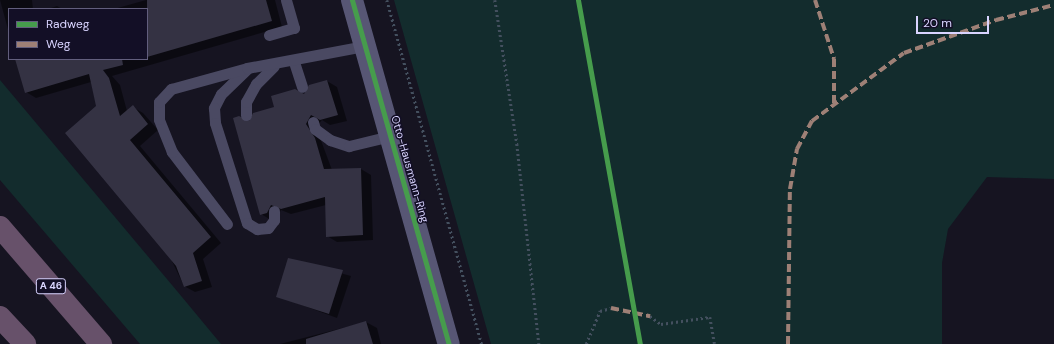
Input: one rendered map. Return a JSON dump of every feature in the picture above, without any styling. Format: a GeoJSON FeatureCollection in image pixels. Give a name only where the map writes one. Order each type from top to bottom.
{"type":"FeatureCollection","features":[{"type":"Feature","properties":{"kind":"highway","name":"A 46"},"geometry":{"type":"LineString","coordinates":[[0,227],[101,344]]}},
{"type":"Feature","properties":{"kind":"highway"},"geometry":{"type":"LineString","coordinates":[[0,317],[25,344]]}},
{"type":"Feature","properties":{"kind":"street","name":"Otto-Hausmann-Ring"},"geometry":{"type":"LineString","coordinates":[[352,0],[448,344]]}},
{"type":"Feature","properties":{"kind":"lane"},"geometry":{"type":"LineString","coordinates":[[269,35],[294,28],[286,0]]}},
{"type":"Feature","properties":{"kind":"lane"},"geometry":{"type":"LineString","coordinates":[[228,224],[172,152],[158,119],[158,102],[171,89],[247,68],[274,66],[365,46]]}},
{"type":"Feature","properties":{"kind":"lane"},"geometry":{"type":"LineString","coordinates":[[294,62],[302,87]]}},
{"type":"Feature","properties":{"kind":"lane"},"geometry":{"type":"LineString","coordinates":[[246,115],[246,102],[256,84],[274,66]]}},
{"type":"Feature","properties":{"kind":"lane"},"geometry":{"type":"LineString","coordinates":[[247,68],[221,94],[214,108],[215,123],[247,223],[257,229],[268,228],[274,220],[274,211]]}},
{"type":"Feature","properties":{"kind":"lane"},"geometry":{"type":"LineString","coordinates":[[313,122],[315,129],[330,140],[348,146],[390,136]]}},
{"type":"Feature","properties":{"kind":"path"},"geometry":{"type":"LineString","coordinates":[[387,0],[482,344]]}},
{"type":"Feature","properties":{"kind":"path"},"geometry":{"type":"LineString","coordinates":[[495,0],[517,144],[539,344]]}},
{"type":"Feature","properties":{"kind":"path"},"geometry":{"type":"LineString","coordinates":[[586,344],[600,311],[611,308]]}},
{"type":"Feature","properties":{"kind":"path"},"geometry":{"type":"LineString","coordinates":[[650,316],[662,324],[710,317],[715,344]]}},
{"type":"Feature","properties":{"kind":"green space"},"geometry":{"type":"Polygon","coordinates":[[[394,0],[1054,0],[1054,179],[987,177],[948,229],[942,263],[942,344],[491,344],[394,0]]]}},
{"type":"Feature","properties":{"kind":"green space"},"geometry":{"type":"Polygon","coordinates":[[[0,80],[221,344],[140,344],[0,180],[0,80]]]}},
{"type":"Feature","properties":{"kind":"building"},"geometry":{"type":"Polygon","coordinates":[[[147,0],[266,0],[272,21],[148,57],[147,0]]]}},
{"type":"Feature","properties":{"kind":"building"},"geometry":{"type":"Polygon","coordinates":[[[15,60],[122,60],[123,65],[103,70],[109,78],[120,116],[133,105],[148,124],[130,140],[211,237],[193,253],[202,281],[184,287],[176,266],[65,133],[96,106],[89,74],[25,93],[15,60]]]}},
{"type":"Feature","properties":{"kind":"building"},"geometry":{"type":"Polygon","coordinates":[[[327,80],[338,115],[320,120],[311,115],[306,124],[315,138],[324,169],[361,168],[363,235],[326,237],[325,197],[281,209],[271,205],[267,213],[260,215],[233,118],[239,116],[249,121],[253,113],[274,107],[271,96],[295,89],[304,94],[309,85],[327,80]]]}},
{"type":"Feature","properties":{"kind":"building"},"geometry":{"type":"Polygon","coordinates":[[[288,258],[343,270],[329,314],[276,297],[288,258]]]}},
{"type":"Feature","properties":{"kind":"building"},"geometry":{"type":"Polygon","coordinates":[[[366,321],[373,344],[306,344],[306,339],[366,321]]]}},
{"type":"Feature","properties":{"kind":"marked path"},"geometry":{"type":"LineString","coordinates":[[815,0],[834,59],[834,104]]}},
{"type":"Feature","properties":{"kind":"marked path"},"geometry":{"type":"LineString","coordinates":[[788,344],[790,189],[797,149],[812,121],[904,53],[996,20],[1054,5]]}},
{"type":"Feature","properties":{"kind":"marked path"},"geometry":{"type":"LineString","coordinates":[[611,308],[650,316]]}},
{"type":"Feature","properties":{"kind":"cycle path"},"geometry":{"type":"LineString","coordinates":[[352,0],[449,344]]}},
{"type":"Feature","properties":{"kind":"cycle path"},"geometry":{"type":"LineString","coordinates":[[578,0],[640,344]]}}]}
